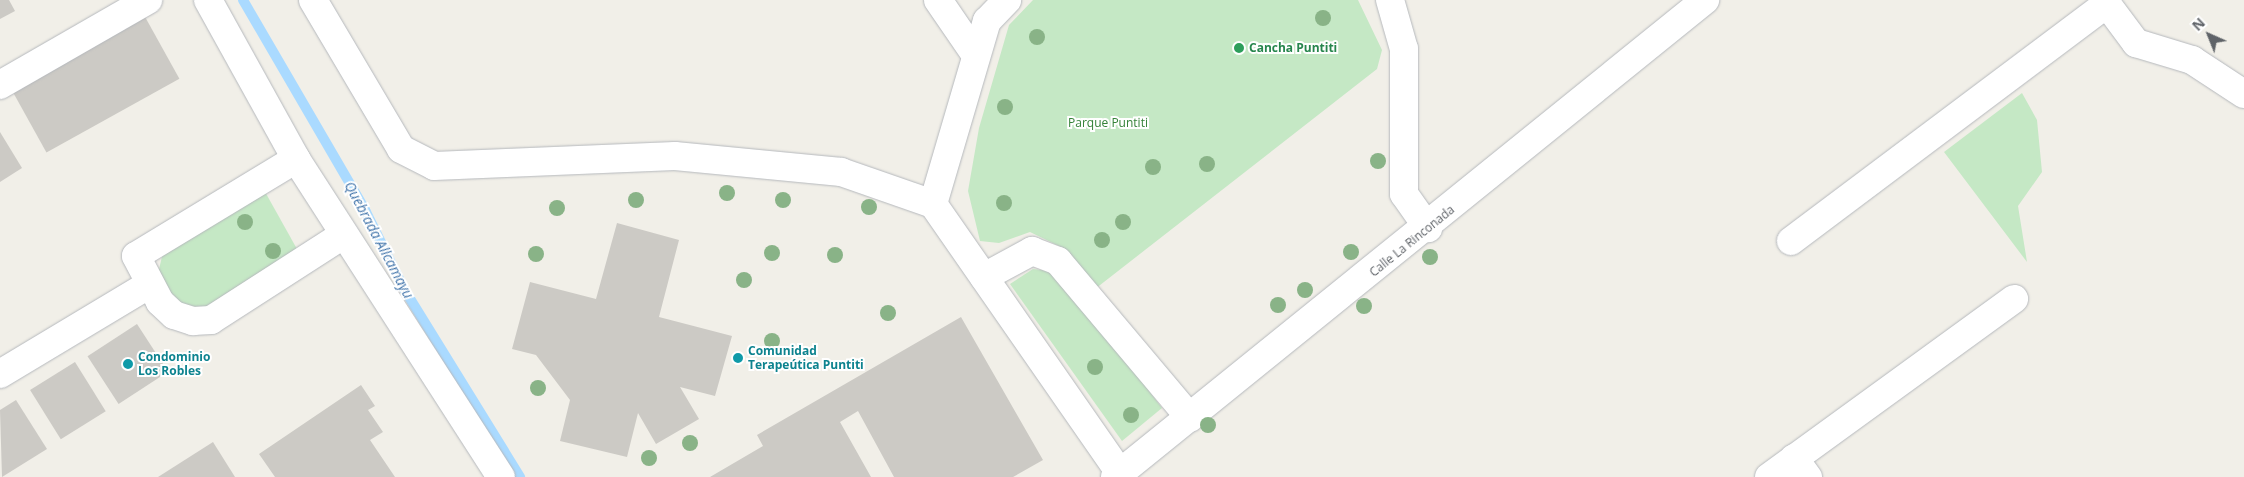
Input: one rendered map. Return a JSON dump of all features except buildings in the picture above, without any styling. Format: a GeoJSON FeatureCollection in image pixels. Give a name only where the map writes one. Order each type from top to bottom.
{"type":"FeatureCollection","features":[{"type":"Feature","properties":{"kind":"street"},"geometry":{"type":"LineString","coordinates":[[0,85],[148,0]]}},
{"type":"Feature","properties":{"kind":"street"},"geometry":{"type":"LineString","coordinates":[[208,0],[296,159],[343,235],[501,477]]}},
{"type":"Feature","properties":{"kind":"street"},"geometry":{"type":"LineString","coordinates":[[313,0],[401,149],[434,166],[675,156],[841,172],[934,204],[1117,475]]}},
{"type":"Feature","properties":{"kind":"street"},"geometry":{"type":"LineString","coordinates":[[938,0],[975,54]]}},
{"type":"Feature","properties":{"kind":"street"},"geometry":{"type":"LineString","coordinates":[[934,204],[975,54],[986,22],[1007,0]]}},
{"type":"Feature","properties":{"kind":"street"},"geometry":{"type":"LineString","coordinates":[[1390,0],[1404,49],[1404,194],[1428,228]]}},
{"type":"Feature","properties":{"kind":"street","name":"Calle La Rinconada"},"geometry":{"type":"LineString","coordinates":[[1117,475],[1428,228],[1705,0]]}},
{"type":"Feature","properties":{"kind":"street"},"geometry":{"type":"LineString","coordinates":[[1791,241],[2105,2],[2136,43],[2192,60],[2244,94]]}},
{"type":"Feature","properties":{"kind":"street"},"geometry":{"type":"LineString","coordinates":[[296,159],[136,256],[150,284],[174,315],[193,321],[211,320],[343,235]]}},
{"type":"Feature","properties":{"kind":"street"},"geometry":{"type":"LineString","coordinates":[[984,277],[1032,251],[1058,260],[1190,418]]}},
{"type":"Feature","properties":{"kind":"street"},"geometry":{"type":"LineString","coordinates":[[0,374],[150,284]]}},
{"type":"Feature","properties":{"kind":"street"},"geometry":{"type":"LineString","coordinates":[[1769,477],[1801,468],[2014,299]]}},
{"type":"Feature","properties":{"kind":"green space","name":"Parque Puntiti"},"geometry":{"type":"Polygon","coordinates":[[[1033,0],[1358,0],[1382,50],[1377,69],[1095,289],[1063,248],[1030,232],[999,243],[980,241],[968,191],[979,128],[1009,25],[1033,0]]]}},
{"type":"Feature","properties":{"kind":"green space"},"geometry":{"type":"Polygon","coordinates":[[[2022,93],[2037,120],[2042,172],[2018,206],[2027,262],[1944,152],[2022,93]]]}},
{"type":"Feature","properties":{"kind":"green space"},"geometry":{"type":"Polygon","coordinates":[[[264,190],[297,249],[199,311],[173,300],[158,274],[163,252],[264,190]]]}},
{"type":"Feature","properties":{"kind":"green space"},"geometry":{"type":"Polygon","coordinates":[[[1033,269],[1059,272],[1162,408],[1122,441],[1010,284],[1033,269]]]}},
{"type":"Feature","properties":{"kind":"waterway","name":"Quebrada Allcamayu"},"geometry":{"type":"LineString","coordinates":[[243,0],[365,210],[404,289],[520,477]]}},
{"type":"Feature","properties":{"kind":"place","name":"Cancha Puntiti"},"geometry":{"type":"Point","coordinates":[1239,48]}},
{"type":"Feature","properties":{"kind":"place","name":"Comunidad Terapeútica Puntiti"},"geometry":{"type":"Point","coordinates":[738,358]}},
{"type":"Feature","properties":{"kind":"place","name":"Condominio Los Robles"},"geometry":{"type":"Point","coordinates":[128,364]}}]}
